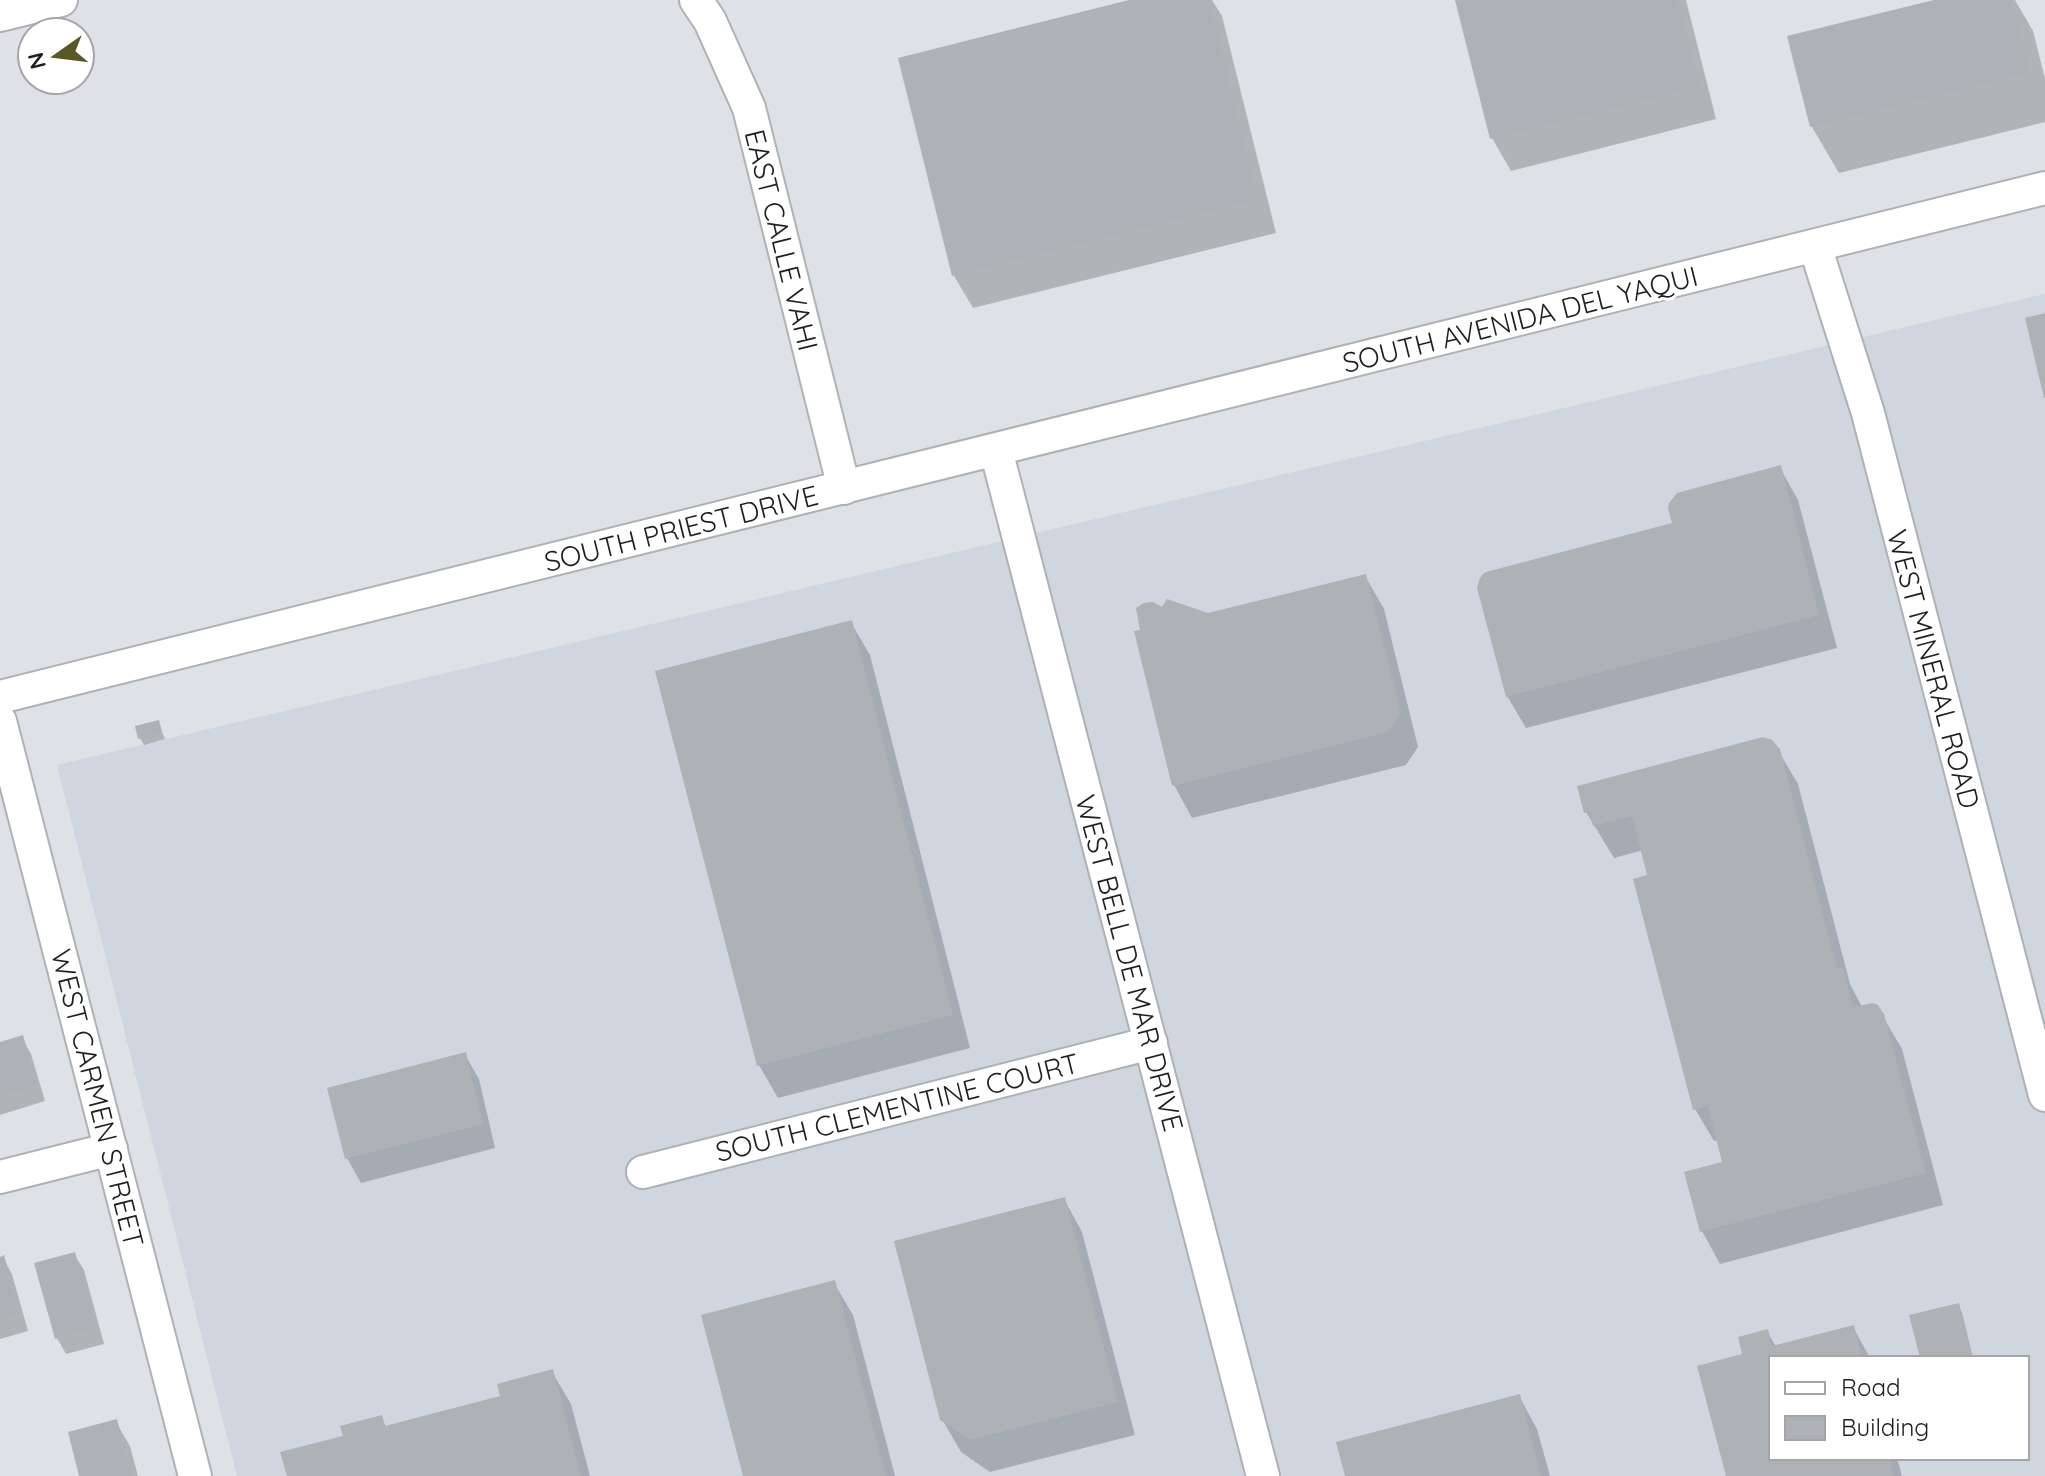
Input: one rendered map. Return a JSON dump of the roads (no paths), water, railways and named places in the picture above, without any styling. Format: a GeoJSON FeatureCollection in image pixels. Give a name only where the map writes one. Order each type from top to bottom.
{"type":"FeatureCollection","features":[{"type":"Feature","properties":{"kind":"street"},"geometry":{"type":"LineString","coordinates":[[0,15],[61,0]]}},
{"type":"Feature","properties":{"kind":"street","name":"EAST CALLE VAHI"},"geometry":{"type":"LineString","coordinates":[[696,0],[710,21],[749,108],[844,488]]}},
{"type":"Feature","properties":{"kind":"street","name":"SOUTH AVENIDA DEL YAQUI"},"geometry":{"type":"LineString","coordinates":[[996,450],[2045,188]]}},
{"type":"Feature","properties":{"kind":"street","name":"WEST MINERAL ROAD"},"geometry":{"type":"LineString","coordinates":[[1815,246],[1868,413],[2045,1095]]}},
{"type":"Feature","properties":{"kind":"street","name":"SOUTH PRIEST DRIVE"},"geometry":{"type":"LineString","coordinates":[[0,697],[996,450]]}},
{"type":"Feature","properties":{"kind":"street","name":"WEST BELL DE MAR DRIVE"},"geometry":{"type":"LineString","coordinates":[[996,450],[1263,1476]]}},
{"type":"Feature","properties":{"kind":"street","name":"WEST CARMEN STREET"},"geometry":{"type":"LineString","coordinates":[[0,721],[195,1476]]}},
{"type":"Feature","properties":{"kind":"street","name":"SOUTH CLEMENTINE COURT"},"geometry":{"type":"LineString","coordinates":[[643,1172],[1151,1043]]}},
{"type":"Feature","properties":{"kind":"street"},"geometry":{"type":"LineString","coordinates":[[0,1177],[111,1149]]}}]}
